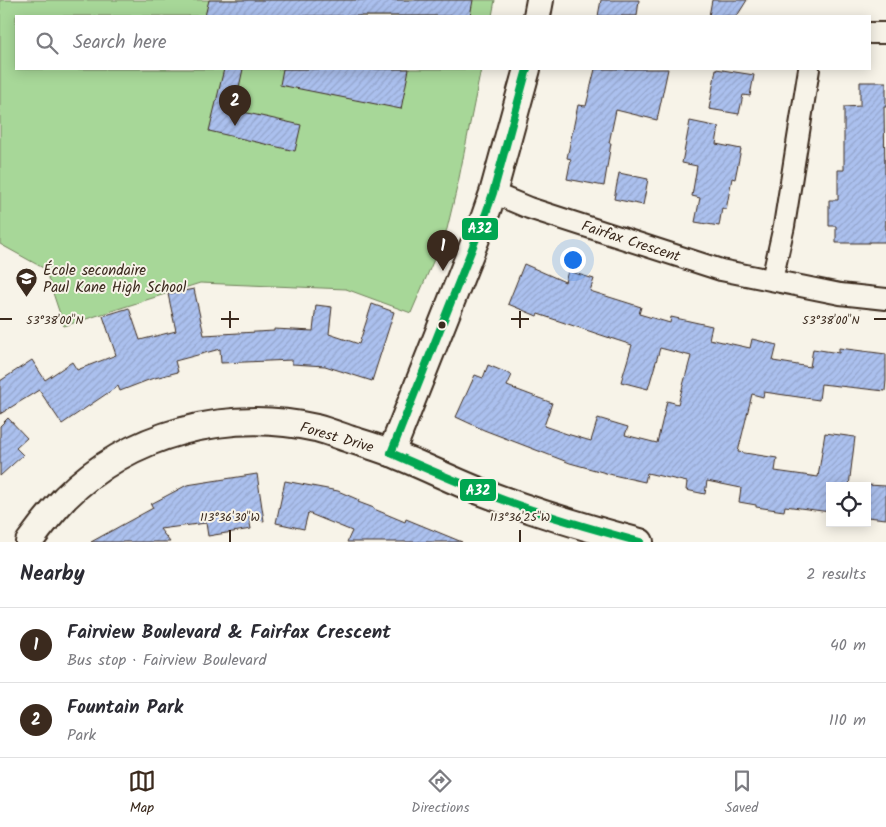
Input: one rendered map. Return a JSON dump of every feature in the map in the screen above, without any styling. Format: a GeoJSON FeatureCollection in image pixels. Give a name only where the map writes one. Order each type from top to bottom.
{"type":"FeatureCollection","features":[{"type":"Feature","properties":{"kind":"street"},"geometry":{"type":"LineString","coordinates":[[537,15],[540,0]]}},
{"type":"Feature","properties":{"kind":"street"},"geometry":{"type":"LineString","coordinates":[[871,33],[886,33]]}},
{"type":"Feature","properties":{"kind":"street"},"geometry":{"type":"LineString","coordinates":[[391,453],[493,193],[527,70]]}},
{"type":"Feature","properties":{"kind":"street"},"geometry":{"type":"LineString","coordinates":[[772,280],[784,226],[809,70]]}},
{"type":"Feature","properties":{"kind":"street","name":"Fairfax Crescent"},"geometry":{"type":"LineString","coordinates":[[493,193],[529,208],[721,270],[840,294],[886,299]]}},
{"type":"Feature","properties":{"kind":"street","name":"Forest Drive"},"geometry":{"type":"LineString","coordinates":[[29,542],[66,498],[97,471],[125,454],[151,441],[205,425],[262,421],[290,423],[318,429],[391,453],[482,492],[537,512],[593,530],[640,542]]}},
{"type":"Feature","properties":{"kind":"green space"},"geometry":{"type":"Polygon","coordinates":[[[0,0],[495,0],[492,15],[15,15],[15,70],[481,70],[447,229],[411,313],[346,289],[200,283],[64,326],[45,269],[0,244],[0,0]]]}},
{"type":"Feature","properties":{"kind":"building"},"geometry":{"type":"Polygon","coordinates":[[[209,0],[473,0],[470,15],[205,15],[209,0]]]}},
{"type":"Feature","properties":{"kind":"building"},"geometry":{"type":"Polygon","coordinates":[[[601,0],[639,0],[637,15],[598,15],[601,0]]]}},
{"type":"Feature","properties":{"kind":"building"},"geometry":{"type":"Polygon","coordinates":[[[712,0],[747,0],[738,15],[709,15],[712,0]]]}},
{"type":"Feature","properties":{"kind":"building"},"geometry":{"type":"Polygon","coordinates":[[[224,70],[243,70],[234,110],[301,125],[295,151],[209,131],[224,70]]]}},
{"type":"Feature","properties":{"kind":"building"},"geometry":{"type":"Polygon","coordinates":[[[283,70],[409,70],[401,109],[280,85],[283,70]]]}},
{"type":"Feature","properties":{"kind":"building"},"geometry":{"type":"Polygon","coordinates":[[[595,70],[668,70],[657,120],[616,110],[609,143],[611,143],[604,186],[567,179],[571,159],[567,158],[578,105],[586,106],[595,70]]]}},
{"type":"Feature","properties":{"kind":"building"},"geometry":{"type":"Polygon","coordinates":[[[716,70],[754,75],[750,96],[743,95],[739,114],[709,109],[716,70]]]}},
{"type":"Feature","properties":{"kind":"building"},"geometry":{"type":"Polygon","coordinates":[[[860,82],[886,82],[886,107],[884,107],[886,242],[836,243],[836,226],[829,226],[829,200],[838,200],[838,170],[844,170],[844,107],[860,106],[860,82]]]}},
{"type":"Feature","properties":{"kind":"building"},"geometry":{"type":"Polygon","coordinates":[[[690,121],[719,127],[716,144],[741,149],[735,179],[732,178],[726,210],[722,208],[719,226],[695,222],[700,198],[692,196],[697,166],[682,163],[690,121]]]}},
{"type":"Feature","properties":{"kind":"building"},"geometry":{"type":"Polygon","coordinates":[[[619,173],[648,179],[643,205],[614,199],[619,173]]]}},
{"type":"Feature","properties":{"kind":"building"},"geometry":{"type":"Polygon","coordinates":[[[524,264],[565,282],[568,271],[594,279],[590,291],[641,307],[639,314],[670,323],[671,317],[712,326],[709,339],[750,348],[752,339],[777,345],[773,361],[810,367],[813,349],[839,353],[839,348],[886,354],[885,391],[821,384],[819,400],[764,392],[763,397],[752,394],[738,452],[777,458],[775,471],[818,477],[825,433],[855,437],[849,482],[826,482],[826,511],[785,506],[784,511],[756,507],[756,505],[739,502],[741,488],[707,481],[705,494],[686,490],[687,482],[647,473],[645,482],[613,475],[570,463],[484,430],[456,417],[475,375],[483,378],[488,365],[512,375],[507,386],[552,403],[544,426],[591,441],[598,418],[628,427],[625,435],[657,443],[667,401],[678,404],[691,356],[660,348],[648,389],[621,382],[632,345],[538,314],[537,316],[508,304],[524,264]]]}},
{"type":"Feature","properties":{"kind":"building"},"geometry":{"type":"Polygon","coordinates":[[[194,289],[204,335],[274,331],[274,329],[313,331],[316,305],[332,307],[329,334],[359,344],[372,304],[394,312],[372,381],[325,366],[292,364],[292,360],[221,363],[220,349],[175,361],[178,372],[151,379],[120,391],[118,386],[62,424],[39,390],[0,414],[0,381],[32,360],[45,380],[72,362],[77,370],[116,355],[103,316],[129,308],[140,340],[176,331],[168,294],[194,289]]]}},
{"type":"Feature","properties":{"kind":"building"},"geometry":{"type":"Polygon","coordinates":[[[8,418],[27,438],[16,448],[23,455],[0,476],[0,426],[8,418]]]}},
{"type":"Feature","properties":{"kind":"building"},"geometry":{"type":"Polygon","coordinates":[[[257,474],[264,521],[249,518],[251,529],[208,536],[206,523],[160,529],[170,542],[91,542],[153,508],[151,504],[187,485],[257,474]]]}},
{"type":"Feature","properties":{"kind":"building"},"geometry":{"type":"Polygon","coordinates":[[[285,481],[338,491],[359,500],[358,502],[405,522],[406,519],[462,542],[347,542],[352,531],[308,513],[304,529],[276,523],[285,481]]]}},
{"type":"Feature","properties":{"kind":"building"},"geometry":{"type":"Polygon","coordinates":[[[871,485],[886,486],[886,519],[871,517],[871,485]]]}},
{"type":"Feature","properties":{"kind":"transit line","name":"A32"},"geometry":{"type":"LineString","coordinates":[[391,453],[485,216],[527,70]]}},
{"type":"Feature","properties":{"kind":"transit line","name":"A32"},"geometry":{"type":"LineString","coordinates":[[391,453],[487,494],[570,522],[640,542]]}},
{"type":"Feature","properties":{"kind":"place","name":"Fountain Park"},"geometry":{"type":"Point","coordinates":[235,126]}},
{"type":"Feature","properties":{"kind":"place","name":"Fairview Boulevard & Fairfax Crescent"},"geometry":{"type":"Point","coordinates":[443,271]}},
{"type":"Feature","properties":{"kind":"place","name":"École secondaire Paul Kane High School"},"geometry":{"type":"Point","coordinates":[27,298]}}]}
